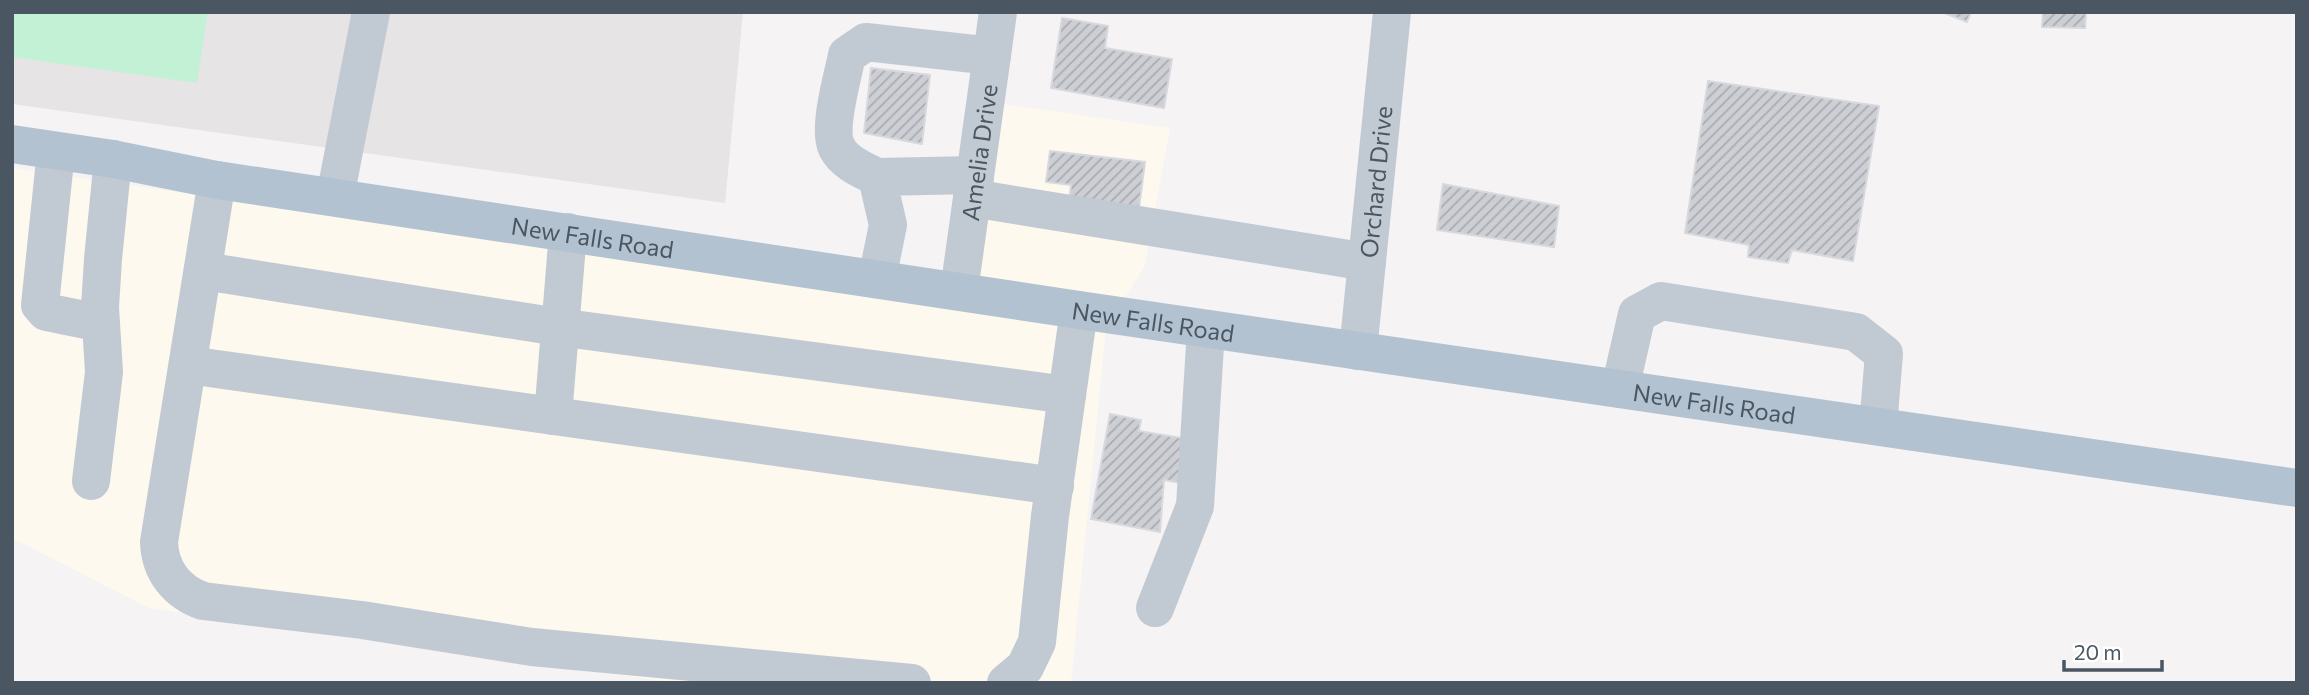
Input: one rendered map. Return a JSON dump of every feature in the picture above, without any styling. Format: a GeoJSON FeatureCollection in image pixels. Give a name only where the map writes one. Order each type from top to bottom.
{"type":"FeatureCollection","features":[{"type":"Feature","properties":{"kind":"main road","name":"New Falls Road"},"geometry":{"type":"LineString","coordinates":[[12,144],[113,159],[217,180],[1079,310],[2297,488]]}},
{"type":"Feature","properties":{"kind":"street"},"geometry":{"type":"LineString","coordinates":[[335,197],[371,12]]}},
{"type":"Feature","properties":{"kind":"street","name":"Amelia Drive"},"geometry":{"type":"LineString","coordinates":[[958,291],[998,12]]}},
{"type":"Feature","properties":{"kind":"street","name":"Orchard Drive"},"geometry":{"type":"LineString","coordinates":[[1358,351],[1392,12]]}},
{"type":"Feature","properties":{"kind":"street"},"geometry":{"type":"LineString","coordinates":[[992,56],[866,41],[847,55],[834,127],[836,147],[853,165],[877,177],[973,187],[1367,262]]}},
{"type":"Feature","properties":{"kind":"street"},"geometry":{"type":"LineString","coordinates":[[56,151],[40,305],[46,312],[100,323]]}},
{"type":"Feature","properties":{"kind":"street"},"geometry":{"type":"LineString","coordinates":[[90,481],[104,372],[104,345],[100,323],[113,159]]}},
{"type":"Feature","properties":{"kind":"street"},"geometry":{"type":"LineString","coordinates":[[877,177],[888,225],[877,279]]}},
{"type":"Feature","properties":{"kind":"street"},"geometry":{"type":"LineString","coordinates":[[217,180],[159,542],[163,563],[176,585],[196,598],[213,603],[362,620],[533,647],[912,683]]}},
{"type":"Feature","properties":{"kind":"street"},"geometry":{"type":"LineString","coordinates":[[553,416],[558,327],[568,232]]}},
{"type":"Feature","properties":{"kind":"street"},"geometry":{"type":"LineString","coordinates":[[204,271],[558,327],[1067,395]]}},
{"type":"Feature","properties":{"kind":"street"},"geometry":{"type":"LineString","coordinates":[[1620,389],[1637,314],[1661,301],[1856,332],[1884,354],[1878,426]]}},
{"type":"Feature","properties":{"kind":"street"},"geometry":{"type":"LineString","coordinates":[[1006,683],[1025,667],[1037,642],[1079,310]]}},
{"type":"Feature","properties":{"kind":"street"},"geometry":{"type":"LineString","coordinates":[[1155,608],[1195,506],[1206,329]]}},
{"type":"Feature","properties":{"kind":"street"},"geometry":{"type":"LineString","coordinates":[[188,365],[1055,486]]}},
{"type":"Feature","properties":{"kind":"shaded area"},"geometry":{"type":"Polygon","coordinates":[[[12,12],[743,12],[725,203],[12,104],[12,12]]]}},
{"type":"Feature","properties":{"kind":"shaded area"},"geometry":{"type":"Polygon","coordinates":[[[1003,104],[1170,128],[1145,266],[1106,328],[1071,683],[677,683],[149,608],[12,538],[12,168],[971,308],[1003,104]]]}},
{"type":"Feature","properties":{"kind":"green space"},"geometry":{"type":"Polygon","coordinates":[[[12,12],[208,12],[197,83],[12,57],[12,12]]]}},
{"type":"Feature","properties":{"kind":"building"},"geometry":{"type":"Polygon","coordinates":[[[1942,12],[1971,12],[1967,22],[1942,12]]]}},
{"type":"Feature","properties":{"kind":"building"},"geometry":{"type":"Polygon","coordinates":[[[2043,12],[2086,12],[2085,28],[2042,27],[2043,12]]]}},
{"type":"Feature","properties":{"kind":"building"},"geometry":{"type":"Polygon","coordinates":[[[1062,18],[1108,26],[1105,48],[1172,59],[1164,108],[1051,88],[1062,18]]]}},
{"type":"Feature","properties":{"kind":"building"},"geometry":{"type":"Polygon","coordinates":[[[871,68],[930,75],[922,144],[864,133],[871,68]]]}},
{"type":"Feature","properties":{"kind":"building"},"geometry":{"type":"Polygon","coordinates":[[[1708,81],[1879,106],[1853,261],[1792,250],[1788,263],[1748,257],[1749,245],[1685,233],[1708,81]]]}},
{"type":"Feature","properties":{"kind":"building"},"geometry":{"type":"Polygon","coordinates":[[[1050,151],[1145,162],[1139,209],[1069,200],[1071,185],[1046,182],[1050,151]]]}},
{"type":"Feature","properties":{"kind":"building"},"geometry":{"type":"Polygon","coordinates":[[[1443,184],[1559,206],[1554,247],[1437,230],[1443,184]]]}},
{"type":"Feature","properties":{"kind":"building"},"geometry":{"type":"Polygon","coordinates":[[[1110,414],[1141,420],[1139,431],[1194,440],[1188,484],[1164,480],[1160,532],[1091,519],[1110,414]]]}}]}
